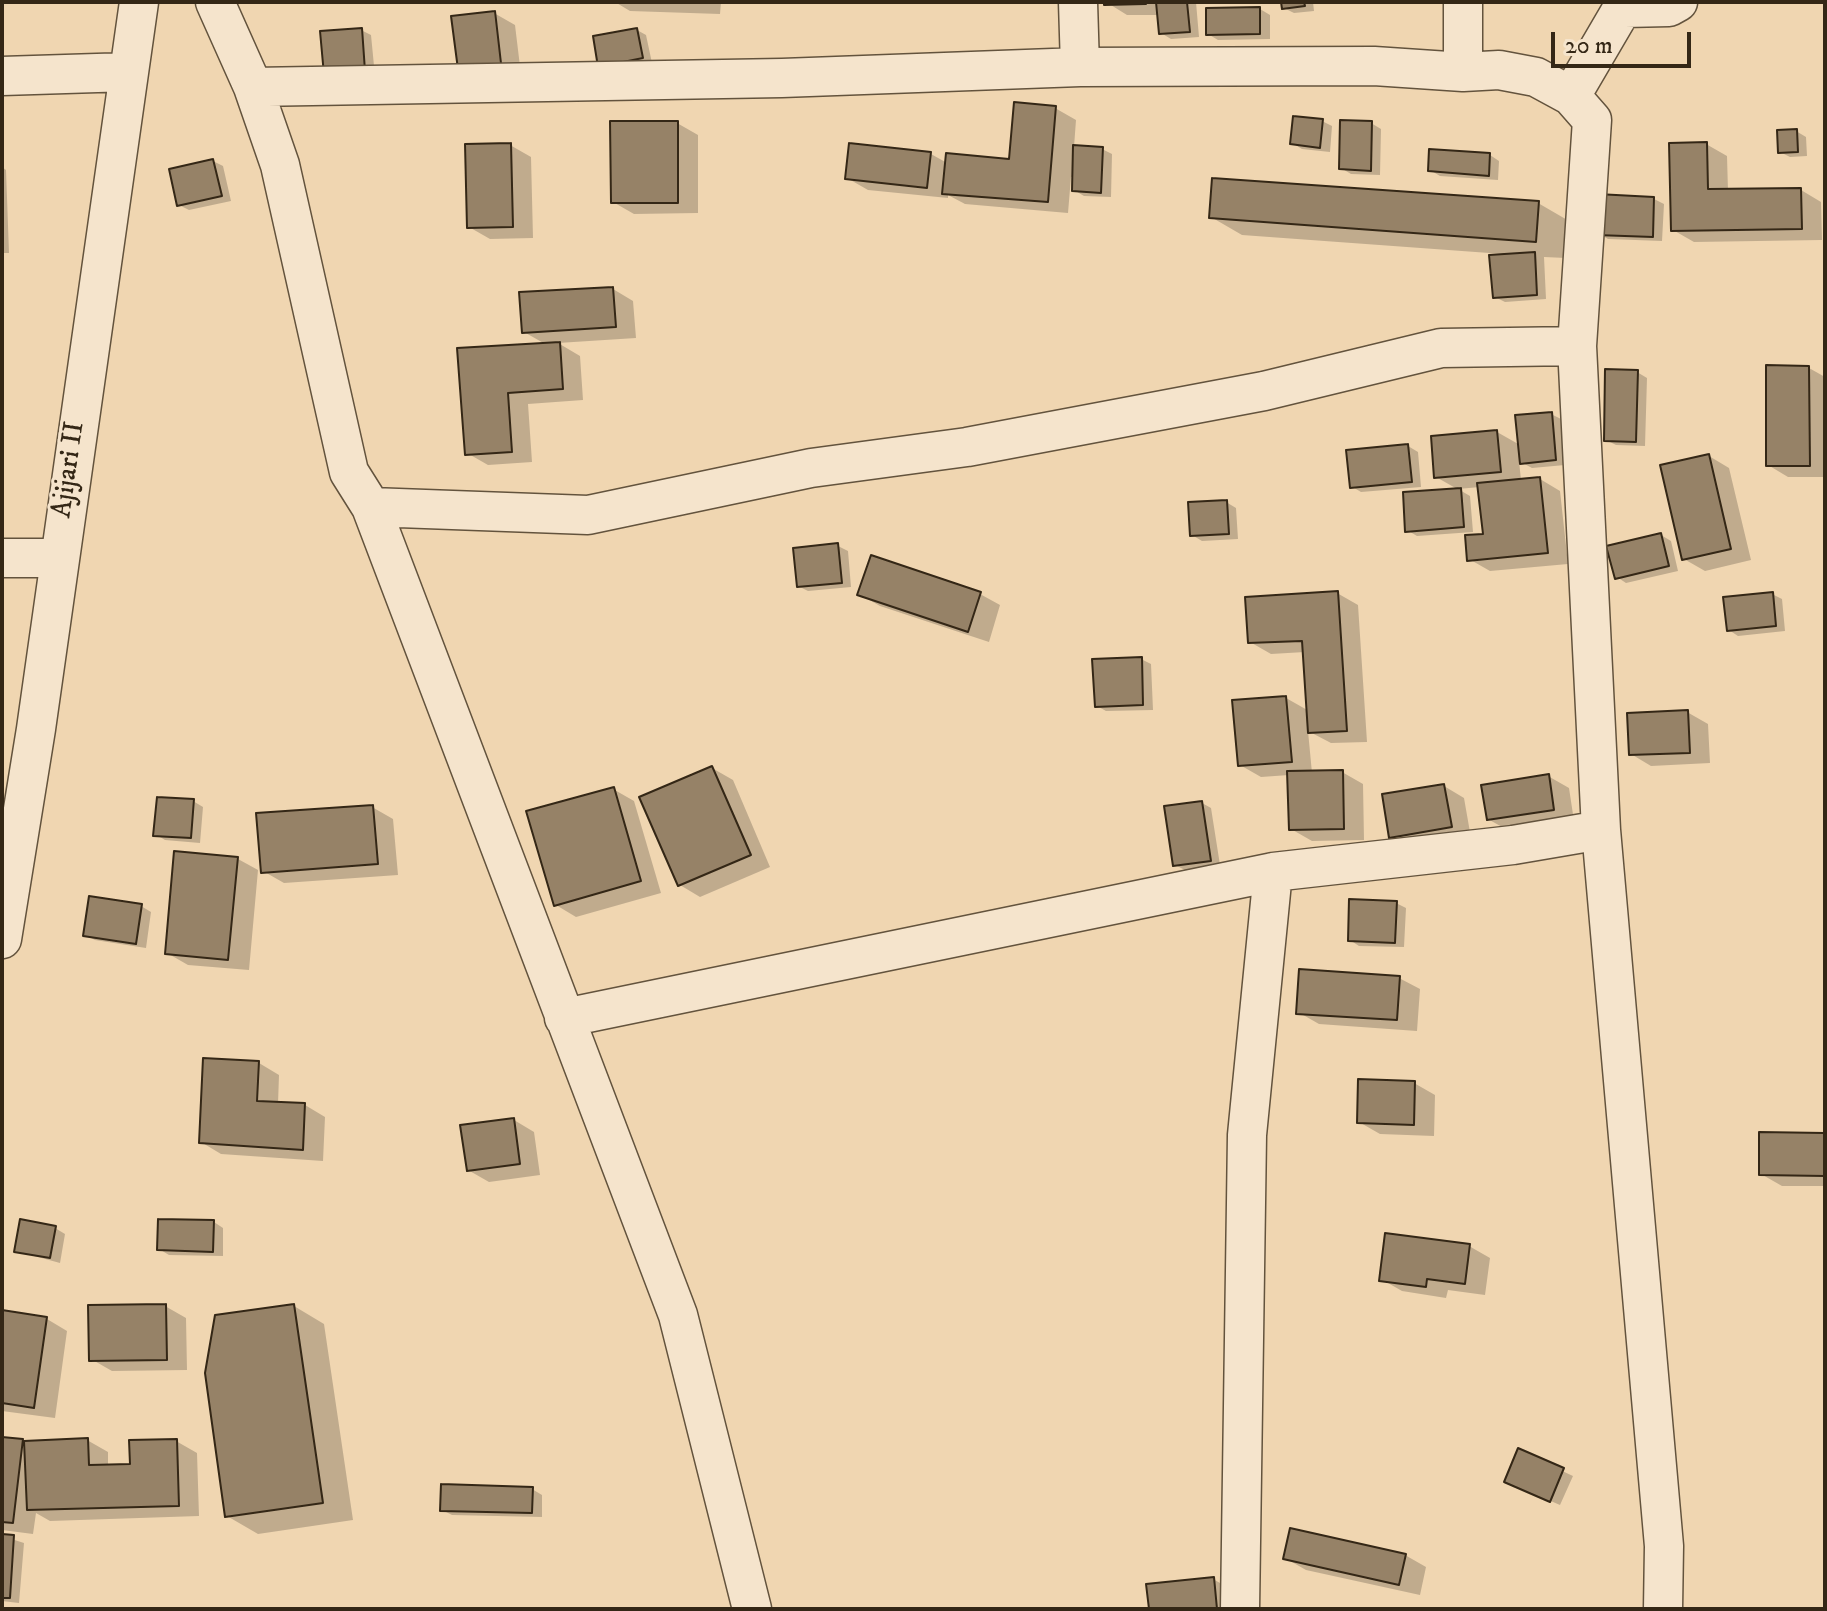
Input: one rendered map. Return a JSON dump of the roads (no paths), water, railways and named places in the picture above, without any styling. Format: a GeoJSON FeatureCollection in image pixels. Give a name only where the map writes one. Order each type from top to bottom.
{"type":"FeatureCollection","features":[{"type":"Feature","properties":{"kind":"street","name":"Ajijari II"},"geometry":{"type":"LineString","coordinates":[[2,939],[36,729],[139,2]]}},
{"type":"Feature","properties":{"kind":"street"},"geometry":{"type":"LineString","coordinates":[[215,2],[253,87],[280,165],[349,472],[371,507],[678,1315],[752,1609]]}},
{"type":"Feature","properties":{"kind":"street"},"geometry":{"type":"LineString","coordinates":[[1078,2],[1080,67]]}},
{"type":"Feature","properties":{"kind":"street"},"geometry":{"type":"LineString","coordinates":[[1463,2],[1463,72]]}},
{"type":"Feature","properties":{"kind":"street"},"geometry":{"type":"LineString","coordinates":[[1571,96],[1625,5],[1669,7],[1678,2]]}},
{"type":"Feature","properties":{"kind":"street"},"geometry":{"type":"LineString","coordinates":[[253,87],[766,78],[1080,67],[1374,66],[1463,72],[1499,70],[1536,77],[1571,96],[1592,120],[1577,346],[1601,830],[1664,1546],[1663,1609]]}},
{"type":"Feature","properties":{"kind":"street"},"geometry":{"type":"LineString","coordinates":[[2,76],[129,72]]}},
{"type":"Feature","properties":{"kind":"street"},"geometry":{"type":"LineString","coordinates":[[371,507],[588,515],[811,468],[967,447],[1264,391],[1441,348],[1577,346]]}},
{"type":"Feature","properties":{"kind":"street"},"geometry":{"type":"LineString","coordinates":[[2,558],[58,558]]}},
{"type":"Feature","properties":{"kind":"street"},"geometry":{"type":"LineString","coordinates":[[564,1018],[1273,872],[1513,845],[1601,830]]}},
{"type":"Feature","properties":{"kind":"street"},"geometry":{"type":"LineString","coordinates":[[1240,1609],[1247,1135],[1273,872]]}}]}
